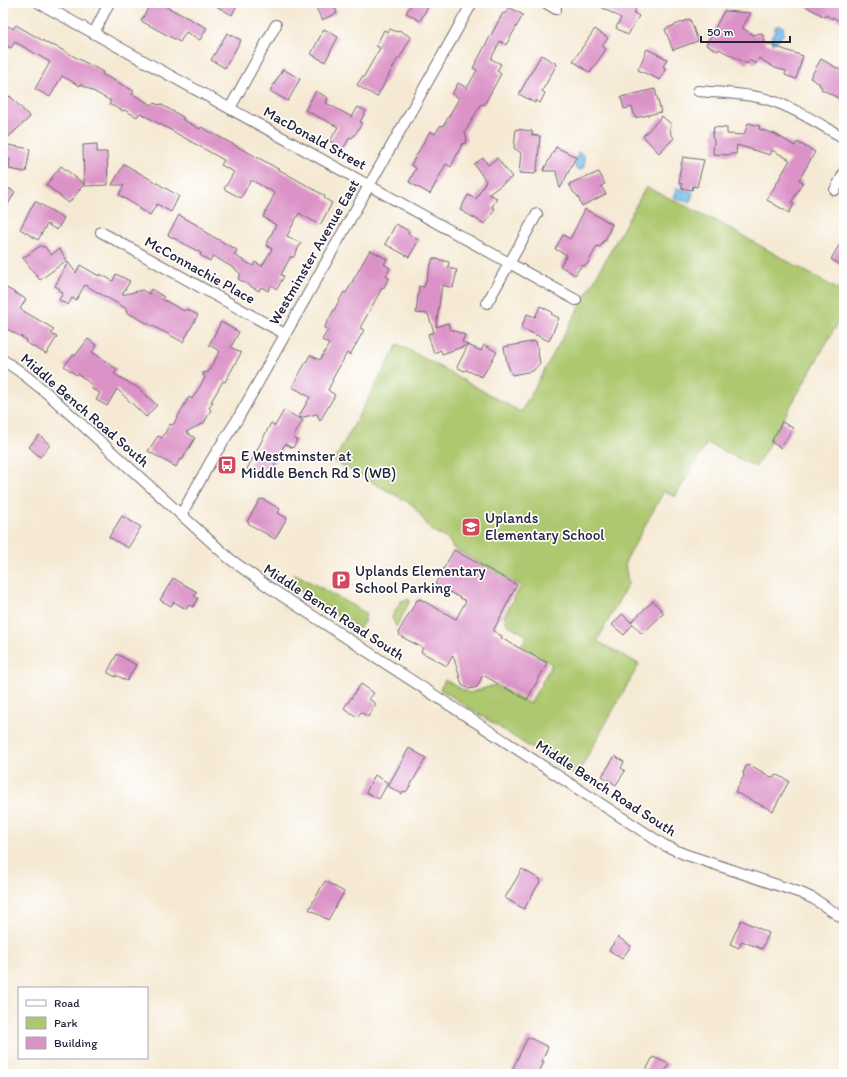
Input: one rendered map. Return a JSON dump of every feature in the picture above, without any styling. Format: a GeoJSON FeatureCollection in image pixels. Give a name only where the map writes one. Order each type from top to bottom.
{"type":"FeatureCollection","features":[{"type":"Feature","properties":{"kind":"street","name":"MacDonald Street"},"geometry":{"type":"LineString","coordinates":[[39,3],[576,300]]}},
{"type":"Feature","properties":{"kind":"street"},"geometry":{"type":"LineString","coordinates":[[94,33],[109,3]]}},
{"type":"Feature","properties":{"kind":"street","name":"Westminster Avenue East"},"geometry":{"type":"LineString","coordinates":[[181,515],[212,459],[237,420],[472,3]]}},
{"type":"Feature","properties":{"kind":"street"},"geometry":{"type":"LineString","coordinates":[[546,3],[556,9]]}},
{"type":"Feature","properties":{"kind":"street"},"geometry":{"type":"LineString","coordinates":[[230,108],[276,25]]}},
{"type":"Feature","properties":{"kind":"street"},"geometry":{"type":"LineString","coordinates":[[698,91],[766,99],[795,111],[844,138]]}},
{"type":"Feature","properties":{"kind":"street"},"geometry":{"type":"LineString","coordinates":[[835,190],[844,173]]}},
{"type":"Feature","properties":{"kind":"street"},"geometry":{"type":"LineString","coordinates":[[487,303],[537,214]]}},
{"type":"Feature","properties":{"kind":"street","name":"McConnachie Place"},"geometry":{"type":"LineString","coordinates":[[101,232],[285,334]]}},
{"type":"Feature","properties":{"kind":"street","name":"Middle Bench Road South"},"geometry":{"type":"LineString","coordinates":[[3,360],[48,394],[230,559],[256,579],[664,845],[801,893],[820,903],[844,919]]}},
{"type":"Feature","properties":{"kind":"green space"},"geometry":{"type":"Polygon","coordinates":[[[646,187],[713,219],[844,293],[844,312],[756,467],[707,443],[675,497],[664,491],[625,562],[628,584],[597,641],[639,664],[578,773],[573,775],[440,689],[445,680],[469,693],[495,685],[530,704],[552,664],[521,646],[527,636],[507,624],[504,616],[521,586],[453,548],[449,540],[431,530],[413,505],[334,461],[398,344],[521,412],[646,187]]]}},
{"type":"Feature","properties":{"kind":"green space"},"geometry":{"type":"Polygon","coordinates":[[[294,573],[366,613],[364,622],[359,629],[288,583],[294,573]]]}},
{"type":"Feature","properties":{"kind":"green space"},"geometry":{"type":"Polygon","coordinates":[[[409,599],[410,601],[396,627],[392,617],[401,601],[409,599]]]}},
{"type":"Feature","properties":{"kind":"water"},"geometry":{"type":"Polygon","coordinates":[[[780,25],[783,27],[784,33],[773,44],[771,36],[775,32],[775,27],[780,25]]]}},
{"type":"Feature","properties":{"kind":"water"},"geometry":{"type":"Polygon","coordinates":[[[578,152],[583,155],[585,161],[583,168],[580,170],[576,169],[575,166],[578,152]]]}},
{"type":"Feature","properties":{"kind":"water"},"geometry":{"type":"Polygon","coordinates":[[[676,188],[693,192],[691,200],[689,202],[675,199],[676,188]]]}},
{"type":"Feature","properties":{"kind":"building"},"geometry":{"type":"Polygon","coordinates":[[[151,3],[159,3],[207,28],[200,40],[186,32],[180,42],[141,21],[151,3]]]}},
{"type":"Feature","properties":{"kind":"building"},"geometry":{"type":"Polygon","coordinates":[[[211,3],[238,3],[232,15],[211,3]]]}},
{"type":"Feature","properties":{"kind":"building"},"geometry":{"type":"Polygon","coordinates":[[[314,3],[333,3],[337,13],[322,20],[314,3]]]}},
{"type":"Feature","properties":{"kind":"building"},"geometry":{"type":"Polygon","coordinates":[[[412,3],[430,3],[420,21],[406,13],[412,3]]]}},
{"type":"Feature","properties":{"kind":"building"},"geometry":{"type":"Polygon","coordinates":[[[594,3],[639,3],[634,13],[639,16],[628,35],[616,28],[621,18],[594,3]]]}},
{"type":"Feature","properties":{"kind":"building"},"geometry":{"type":"Polygon","coordinates":[[[800,3],[844,3],[844,24],[833,17],[832,19],[826,15],[825,17],[800,3]]]}},
{"type":"Feature","properties":{"kind":"building"},"geometry":{"type":"Polygon","coordinates":[[[509,7],[523,15],[506,45],[500,41],[491,59],[501,64],[497,71],[501,74],[484,105],[481,104],[465,132],[467,140],[462,144],[451,167],[446,164],[430,194],[409,182],[416,168],[411,165],[430,131],[435,134],[440,126],[444,125],[459,98],[452,94],[458,83],[467,88],[477,70],[473,68],[503,13],[505,14],[509,7]]]}},
{"type":"Feature","properties":{"kind":"building"},"geometry":{"type":"Polygon","coordinates":[[[724,11],[751,13],[742,28],[754,35],[760,33],[763,35],[765,43],[803,56],[796,79],[785,75],[786,71],[775,68],[759,58],[756,64],[749,60],[747,64],[719,49],[718,51],[706,45],[724,11]]]}},
{"type":"Feature","properties":{"kind":"building"},"geometry":{"type":"Polygon","coordinates":[[[690,19],[698,41],[673,50],[665,29],[690,19]]]}},
{"type":"Feature","properties":{"kind":"building"},"geometry":{"type":"Polygon","coordinates":[[[3,23],[13,29],[16,25],[52,46],[53,45],[103,72],[102,74],[134,91],[132,94],[152,105],[154,103],[160,104],[183,117],[182,119],[200,129],[201,127],[266,162],[325,196],[324,198],[332,203],[320,225],[299,213],[287,236],[301,243],[293,258],[291,256],[281,275],[284,276],[277,289],[271,285],[268,291],[261,287],[259,291],[238,279],[241,274],[237,270],[213,256],[210,261],[200,255],[201,253],[168,235],[179,215],[204,229],[203,231],[237,250],[234,255],[253,266],[255,262],[262,266],[272,249],[266,245],[276,225],[263,217],[275,193],[251,180],[241,198],[224,189],[234,172],[221,165],[224,160],[140,113],[137,117],[109,104],[111,101],[62,76],[50,97],[35,89],[50,62],[15,42],[11,48],[3,44],[3,23]]]}},
{"type":"Feature","properties":{"kind":"building"},"geometry":{"type":"Polygon","coordinates":[[[324,29],[338,37],[325,62],[311,54],[324,29]]]}},
{"type":"Feature","properties":{"kind":"building"},"geometry":{"type":"Polygon","coordinates":[[[390,29],[397,32],[399,30],[411,37],[377,97],[357,85],[362,77],[363,78],[380,48],[376,46],[384,30],[388,32],[390,29]]]}},
{"type":"Feature","properties":{"kind":"building"},"geometry":{"type":"Polygon","coordinates":[[[595,29],[608,38],[602,46],[606,49],[590,73],[573,61],[595,29]]]}},
{"type":"Feature","properties":{"kind":"building"},"geometry":{"type":"Polygon","coordinates":[[[227,33],[241,40],[225,68],[211,60],[227,33]]]}},
{"type":"Feature","properties":{"kind":"building"},"geometry":{"type":"Polygon","coordinates":[[[647,49],[667,59],[663,67],[666,68],[660,80],[638,70],[647,49]]]}},
{"type":"Feature","properties":{"kind":"building"},"geometry":{"type":"Polygon","coordinates":[[[541,55],[557,64],[542,91],[545,93],[540,103],[536,100],[535,103],[519,94],[541,55]]]}},
{"type":"Feature","properties":{"kind":"building"},"geometry":{"type":"Polygon","coordinates":[[[821,59],[844,72],[844,101],[821,89],[822,87],[819,85],[820,84],[810,78],[821,59]]]}},
{"type":"Feature","properties":{"kind":"building"},"geometry":{"type":"Polygon","coordinates":[[[283,69],[300,79],[288,101],[270,91],[283,69]]]}},
{"type":"Feature","properties":{"kind":"building"},"geometry":{"type":"Polygon","coordinates":[[[655,89],[661,112],[635,118],[632,107],[624,109],[621,97],[655,89]]]}},
{"type":"Feature","properties":{"kind":"building"},"geometry":{"type":"Polygon","coordinates":[[[316,91],[328,98],[326,103],[352,117],[358,107],[366,111],[357,132],[352,138],[350,137],[343,149],[330,141],[338,127],[305,110],[316,91]]]}},
{"type":"Feature","properties":{"kind":"building"},"geometry":{"type":"Polygon","coordinates":[[[10,96],[30,117],[3,142],[3,103],[10,96]]]}},
{"type":"Feature","properties":{"kind":"building"},"geometry":{"type":"Polygon","coordinates":[[[662,116],[672,125],[669,128],[671,131],[670,133],[674,138],[659,153],[643,136],[662,116]]]}},
{"type":"Feature","properties":{"kind":"building"},"geometry":{"type":"Polygon","coordinates":[[[748,123],[760,126],[759,129],[775,134],[795,146],[797,142],[815,152],[799,180],[803,182],[791,203],[794,204],[789,213],[767,200],[790,160],[772,150],[770,155],[737,145],[736,154],[713,154],[714,140],[712,137],[714,127],[727,128],[727,134],[744,135],[748,123]]]}},
{"type":"Feature","properties":{"kind":"building"},"geometry":{"type":"Polygon","coordinates":[[[516,129],[532,131],[532,135],[540,136],[537,171],[536,170],[535,174],[519,173],[521,153],[514,148],[516,129]]]}},
{"type":"Feature","properties":{"kind":"building"},"geometry":{"type":"Polygon","coordinates":[[[3,144],[30,149],[26,172],[9,169],[10,159],[3,158],[3,144]]]}},
{"type":"Feature","properties":{"kind":"building"},"geometry":{"type":"Polygon","coordinates":[[[97,144],[97,152],[107,152],[108,185],[84,186],[83,145],[97,144]]]}},
{"type":"Feature","properties":{"kind":"building"},"geometry":{"type":"Polygon","coordinates":[[[556,147],[576,157],[560,189],[556,171],[543,171],[556,147]]]}},
{"type":"Feature","properties":{"kind":"building"},"geometry":{"type":"Polygon","coordinates":[[[683,157],[704,160],[697,187],[693,186],[692,190],[681,188],[682,184],[679,183],[679,175],[683,157]]]}},
{"type":"Feature","properties":{"kind":"building"},"geometry":{"type":"Polygon","coordinates":[[[483,158],[488,165],[497,158],[512,177],[489,194],[497,198],[492,207],[495,209],[485,224],[460,210],[468,195],[476,199],[486,181],[474,164],[483,158]]]}},
{"type":"Feature","properties":{"kind":"building"},"geometry":{"type":"Polygon","coordinates":[[[124,164],[179,196],[171,212],[157,204],[150,215],[119,195],[124,185],[112,185],[124,164]]]}},
{"type":"Feature","properties":{"kind":"building"},"geometry":{"type":"Polygon","coordinates":[[[61,166],[84,184],[69,203],[46,185],[61,166]]]}},
{"type":"Feature","properties":{"kind":"building"},"geometry":{"type":"Polygon","coordinates":[[[599,172],[605,184],[601,186],[606,194],[582,206],[577,195],[574,193],[569,184],[599,172]]]}},
{"type":"Feature","properties":{"kind":"building"},"geometry":{"type":"Polygon","coordinates":[[[3,185],[15,192],[3,213],[3,185]]]}},
{"type":"Feature","properties":{"kind":"building"},"geometry":{"type":"Polygon","coordinates":[[[35,201],[64,218],[57,230],[47,224],[38,240],[20,229],[35,201]]]}},
{"type":"Feature","properties":{"kind":"building"},"geometry":{"type":"Polygon","coordinates":[[[585,209],[612,224],[605,241],[604,240],[600,247],[597,246],[587,265],[581,266],[575,275],[560,266],[567,255],[555,249],[563,235],[570,239],[585,209]]]}},
{"type":"Feature","properties":{"kind":"building"},"geometry":{"type":"Polygon","coordinates":[[[396,224],[409,231],[408,234],[419,240],[409,257],[385,244],[396,224]]]}},
{"type":"Feature","properties":{"kind":"building"},"geometry":{"type":"Polygon","coordinates":[[[844,237],[844,267],[831,259],[844,237]]]}},
{"type":"Feature","properties":{"kind":"building"},"geometry":{"type":"Polygon","coordinates":[[[40,246],[45,247],[51,255],[59,249],[67,260],[40,280],[23,258],[40,246]]]}},
{"type":"Feature","properties":{"kind":"building"},"geometry":{"type":"Polygon","coordinates":[[[370,250],[387,259],[384,264],[390,268],[386,276],[389,278],[360,328],[364,330],[350,355],[347,353],[332,380],[328,390],[335,395],[320,421],[317,414],[299,418],[303,420],[293,437],[297,440],[293,448],[285,444],[275,462],[275,467],[272,473],[263,477],[247,469],[271,423],[275,426],[284,410],[298,418],[310,397],[292,387],[310,355],[320,360],[329,344],[322,340],[328,330],[324,328],[370,250]]]}},
{"type":"Feature","properties":{"kind":"building"},"geometry":{"type":"Polygon","coordinates":[[[433,258],[449,262],[448,268],[457,270],[453,288],[442,285],[436,327],[448,323],[450,329],[465,335],[462,342],[481,351],[484,345],[497,352],[482,377],[457,367],[468,345],[442,354],[441,350],[434,353],[428,334],[434,332],[428,314],[416,313],[419,286],[424,287],[433,258]]]}},
{"type":"Feature","properties":{"kind":"building"},"geometry":{"type":"Polygon","coordinates":[[[68,262],[76,273],[80,265],[99,276],[100,274],[113,281],[116,274],[130,281],[122,295],[142,290],[149,294],[151,289],[164,297],[162,299],[184,311],[186,309],[198,315],[183,342],[126,312],[127,309],[85,285],[76,300],[72,298],[68,305],[59,300],[63,293],[55,286],[68,262]]]}},
{"type":"Feature","properties":{"kind":"building"},"geometry":{"type":"Polygon","coordinates":[[[3,286],[26,299],[20,309],[54,329],[51,334],[57,337],[46,354],[25,342],[27,340],[3,327],[3,286]]]}},
{"type":"Feature","properties":{"kind":"building"},"geometry":{"type":"Polygon","coordinates":[[[540,306],[552,312],[551,314],[559,318],[549,341],[521,328],[527,314],[535,317],[540,306]]]}},
{"type":"Feature","properties":{"kind":"building"},"geometry":{"type":"Polygon","coordinates":[[[221,322],[239,332],[231,347],[241,353],[225,382],[223,381],[211,402],[213,402],[209,408],[211,410],[204,423],[186,432],[195,438],[176,467],[148,451],[158,436],[162,438],[170,424],[173,425],[189,397],[192,399],[205,378],[203,373],[208,372],[220,351],[209,345],[221,322]]]}},
{"type":"Feature","properties":{"kind":"building"},"geometry":{"type":"Polygon","coordinates":[[[88,339],[97,346],[92,352],[117,369],[114,374],[138,388],[157,405],[146,417],[117,389],[107,406],[96,400],[100,393],[92,389],[91,384],[78,374],[76,375],[64,366],[73,355],[75,356],[88,339]]]}},
{"type":"Feature","properties":{"kind":"building"},"geometry":{"type":"Polygon","coordinates":[[[536,341],[540,363],[533,371],[512,375],[507,363],[504,347],[536,341]]]}},
{"type":"Feature","properties":{"kind":"building"},"geometry":{"type":"Polygon","coordinates":[[[782,422],[793,428],[781,448],[771,442],[782,422]]]}},
{"type":"Feature","properties":{"kind":"building"},"geometry":{"type":"Polygon","coordinates":[[[39,435],[50,445],[40,457],[29,447],[39,435]]]}},
{"type":"Feature","properties":{"kind":"building"},"geometry":{"type":"Polygon","coordinates":[[[260,499],[263,499],[280,509],[278,513],[287,518],[275,539],[247,522],[260,499]]]}},
{"type":"Feature","properties":{"kind":"building"},"geometry":{"type":"Polygon","coordinates":[[[122,516],[141,527],[128,548],[109,537],[122,516]]]}},
{"type":"Feature","properties":{"kind":"building"},"geometry":{"type":"Polygon","coordinates":[[[454,550],[517,585],[493,631],[502,636],[501,638],[547,663],[527,700],[483,675],[477,687],[469,689],[462,685],[453,655],[447,666],[421,652],[423,648],[400,636],[399,631],[417,600],[420,599],[456,619],[466,601],[435,584],[454,550]]]}},
{"type":"Feature","properties":{"kind":"building"},"geometry":{"type":"Polygon","coordinates":[[[173,578],[197,592],[194,596],[198,598],[193,607],[189,605],[186,609],[174,602],[171,606],[160,600],[173,578]]]}},
{"type":"Feature","properties":{"kind":"building"},"geometry":{"type":"Polygon","coordinates":[[[653,601],[664,613],[642,634],[631,622],[653,601]]]}},
{"type":"Feature","properties":{"kind":"building"},"geometry":{"type":"Polygon","coordinates":[[[622,614],[633,624],[624,635],[612,625],[622,614]]]}},
{"type":"Feature","properties":{"kind":"building"},"geometry":{"type":"Polygon","coordinates":[[[117,654],[136,665],[127,681],[116,675],[116,677],[108,673],[117,654]]]}},
{"type":"Feature","properties":{"kind":"building"},"geometry":{"type":"Polygon","coordinates":[[[361,684],[374,693],[369,699],[376,704],[368,717],[361,712],[357,717],[344,708],[361,684]]]}},
{"type":"Feature","properties":{"kind":"building"},"geometry":{"type":"Polygon","coordinates":[[[409,748],[426,758],[406,792],[403,791],[402,794],[388,786],[409,748]]]}},
{"type":"Feature","properties":{"kind":"building"},"geometry":{"type":"Polygon","coordinates":[[[615,756],[624,762],[621,768],[625,771],[616,785],[602,776],[615,756]]]}},
{"type":"Feature","properties":{"kind":"building"},"geometry":{"type":"Polygon","coordinates":[[[750,765],[771,777],[777,775],[789,781],[773,811],[735,792],[744,776],[743,773],[746,766],[750,765]]]}},
{"type":"Feature","properties":{"kind":"building"},"geometry":{"type":"Polygon","coordinates":[[[375,775],[388,783],[379,799],[366,792],[375,775]]]}},
{"type":"Feature","properties":{"kind":"building"},"geometry":{"type":"Polygon","coordinates":[[[522,869],[541,880],[524,909],[505,898],[522,869]]]}},
{"type":"Feature","properties":{"kind":"building"},"geometry":{"type":"Polygon","coordinates":[[[325,881],[344,892],[328,920],[309,909],[325,881]]]}},
{"type":"Feature","properties":{"kind":"building"},"geometry":{"type":"Polygon","coordinates":[[[741,920],[769,933],[762,949],[742,941],[739,948],[730,944],[741,920]]]}},
{"type":"Feature","properties":{"kind":"building"},"geometry":{"type":"Polygon","coordinates":[[[618,937],[631,946],[622,959],[609,950],[618,937]]]}},
{"type":"Feature","properties":{"kind":"building"},"geometry":{"type":"Polygon","coordinates":[[[528,1037],[548,1047],[542,1061],[544,1062],[538,1074],[510,1074],[528,1037]]]}},
{"type":"Feature","properties":{"kind":"building"},"geometry":{"type":"Polygon","coordinates":[[[653,1057],[669,1064],[664,1074],[644,1074],[653,1057]]]}},
{"type":"Feature","properties":{"kind":"place","name":"E Westminster at Middle Bench Rd S (WB)"},"geometry":{"type":"Point","coordinates":[227,465]}},
{"type":"Feature","properties":{"kind":"place","name":"Uplands Elementary School"},"geometry":{"type":"Point","coordinates":[471,527]}},
{"type":"Feature","properties":{"kind":"place","name":"Uplands Elementary School Parking"},"geometry":{"type":"Point","coordinates":[341,580]}}]}
